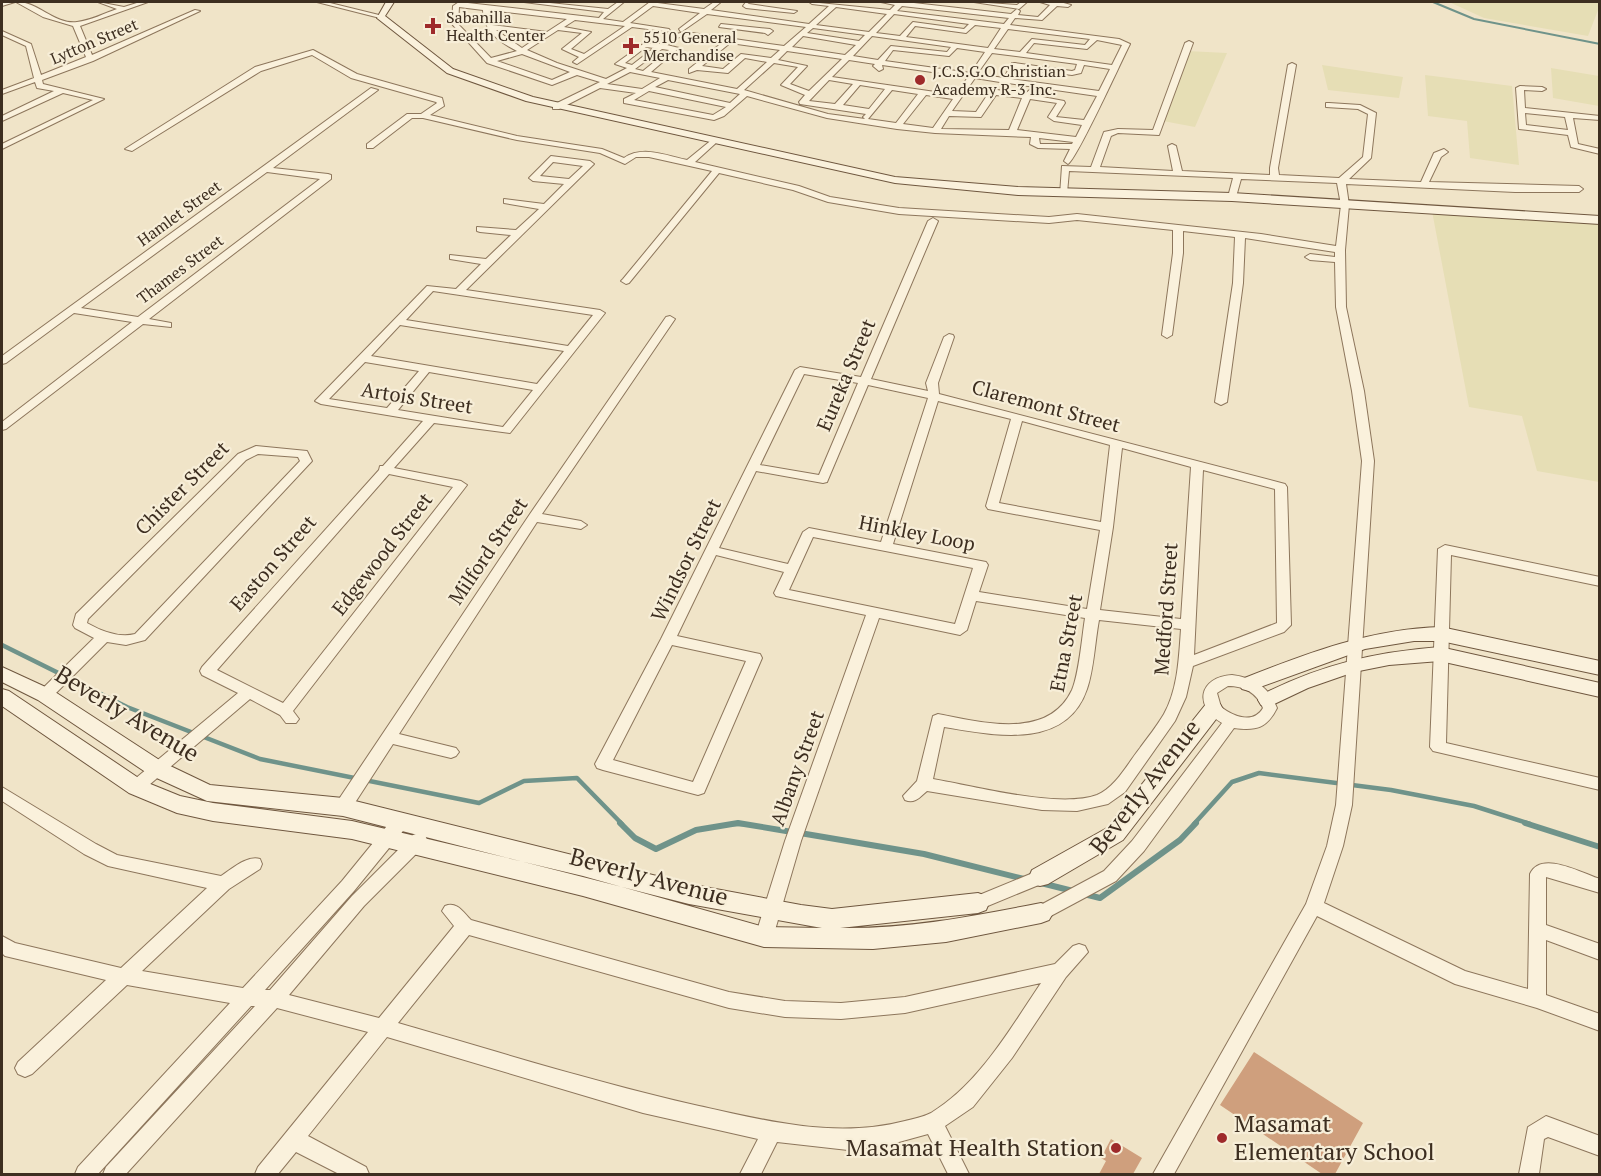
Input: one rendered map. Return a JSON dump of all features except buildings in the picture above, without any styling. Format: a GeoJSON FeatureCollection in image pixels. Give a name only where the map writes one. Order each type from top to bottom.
{"type":"FeatureCollection","features":[{"type":"Feature","properties":{"kind":"street"},"geometry":{"type":"LineString","coordinates":[[2,3],[12,2]]}},
{"type":"Feature","properties":{"kind":"street"},"geometry":{"type":"LineString","coordinates":[[19,2],[45,16],[76,25],[145,2]]}},
{"type":"Feature","properties":{"kind":"street"},"geometry":{"type":"LineString","coordinates":[[101,2],[124,9]]}},
{"type":"Feature","properties":{"kind":"street"},"geometry":{"type":"LineString","coordinates":[[320,2],[380,16],[450,71],[556,106],[894,180],[1063,192],[1232,197],[1599,220]]}},
{"type":"Feature","properties":{"kind":"street"},"geometry":{"type":"LineString","coordinates":[[380,16],[390,2]]}},
{"type":"Feature","properties":{"kind":"street"},"geometry":{"type":"LineString","coordinates":[[526,2],[544,2],[609,11]]}},
{"type":"Feature","properties":{"kind":"street"},"geometry":{"type":"LineString","coordinates":[[529,13],[544,2]]}},
{"type":"Feature","properties":{"kind":"street"},"geometry":{"type":"LineString","coordinates":[[598,20],[621,2]]}},
{"type":"Feature","properties":{"kind":"street"},"geometry":{"type":"LineString","coordinates":[[683,32],[718,2]]}},
{"type":"Feature","properties":{"kind":"street"},"geometry":{"type":"LineString","coordinates":[[735,14],[749,3],[794,9],[806,2]]}},
{"type":"Feature","properties":{"kind":"street"},"geometry":{"type":"LineString","coordinates":[[812,2],[834,5],[855,14],[890,13],[974,22],[1126,44],[1068,161]]}},
{"type":"Feature","properties":{"kind":"street"},"geometry":{"type":"LineString","coordinates":[[884,2],[1040,19],[1056,2]]}},
{"type":"Feature","properties":{"kind":"street"},"geometry":{"type":"LineString","coordinates":[[977,2],[1022,4]]}},
{"type":"Feature","properties":{"kind":"street"},"geometry":{"type":"LineString","coordinates":[[1043,2],[1068,5]]}},
{"type":"Feature","properties":{"kind":"street"},"geometry":{"type":"LineString","coordinates":[[577,72],[552,83],[490,61],[455,24],[460,3],[598,20],[671,34],[683,32],[727,42],[879,63]]}},
{"type":"Feature","properties":{"kind":"street"},"geometry":{"type":"LineString","coordinates":[[568,68],[627,25],[652,3],[1113,67]]}},
{"type":"Feature","properties":{"kind":"street"},"geometry":{"type":"LineString","coordinates":[[794,106],[803,102],[844,58],[901,3]]}},
{"type":"Feature","properties":{"kind":"street"},"geometry":{"type":"LineString","coordinates":[[935,131],[956,97],[1022,4]]}},
{"type":"Feature","properties":{"kind":"street"},"geometry":{"type":"LineString","coordinates":[[667,77],[627,101],[711,119],[720,117],[774,59],[834,5]]}},
{"type":"Feature","properties":{"kind":"street"},"geometry":{"type":"LineString","coordinates":[[486,8],[486,20],[491,27],[520,52],[568,68],[603,85],[730,105]]}},
{"type":"Feature","properties":{"kind":"street","name":"Lytton Street"},"geometry":{"type":"LineString","coordinates":[[2,92],[90,59],[133,35],[197,11]]}},
{"type":"Feature","properties":{"kind":"street"},"geometry":{"type":"LineString","coordinates":[[513,11],[509,16],[536,19],[546,14]]}},
{"type":"Feature","properties":{"kind":"street"},"geometry":{"type":"LineString","coordinates":[[168,13],[179,19]]}},
{"type":"Feature","properties":{"kind":"street"},"geometry":{"type":"LineString","coordinates":[[838,30],[855,14]]}},
{"type":"Feature","properties":{"kind":"street"},"geometry":{"type":"LineString","coordinates":[[490,61],[520,52],[574,17]]}},
{"type":"Feature","properties":{"kind":"street"},"geometry":{"type":"LineString","coordinates":[[706,38],[721,28],[764,34],[783,21]]}},
{"type":"Feature","properties":{"kind":"street"},"geometry":{"type":"LineString","coordinates":[[901,39],[913,24],[964,34],[974,22]]}},
{"type":"Feature","properties":{"kind":"street"},"geometry":{"type":"LineString","coordinates":[[76,25],[90,59]]}},
{"type":"Feature","properties":{"kind":"street"},"geometry":{"type":"LineString","coordinates":[[491,27],[548,34]]}},
{"type":"Feature","properties":{"kind":"street"},"geometry":{"type":"LineString","coordinates":[[558,28],[588,32],[566,49],[584,57]]}},
{"type":"Feature","properties":{"kind":"street"},"geometry":{"type":"LineString","coordinates":[[2,33],[29,45],[40,86],[100,99],[2,147]]}},
{"type":"Feature","properties":{"kind":"street"},"geometry":{"type":"LineString","coordinates":[[556,106],[603,85],[631,69],[661,46],[671,34]]}},
{"type":"Feature","properties":{"kind":"street"},"geometry":{"type":"LineString","coordinates":[[801,34],[859,43]]}},
{"type":"Feature","properties":{"kind":"street"},"geometry":{"type":"LineString","coordinates":[[1021,55],[1030,43],[1090,50],[1091,48],[1087,46],[1095,38]]}},
{"type":"Feature","properties":{"kind":"street"},"geometry":{"type":"LineString","coordinates":[[681,80],[727,42]]}},
{"type":"Feature","properties":{"kind":"street"},"geometry":{"type":"LineString","coordinates":[[1095,168],[1107,134],[1118,131],[1156,133],[1189,43]]}},
{"type":"Feature","properties":{"kind":"street"},"geometry":{"type":"LineString","coordinates":[[645,73],[676,49],[661,46],[645,45],[619,64],[645,73],[743,92],[827,116],[935,131],[1035,134],[1034,144],[1038,146],[1078,143]]}},
{"type":"Feature","properties":{"kind":"street"},"geometry":{"type":"LineString","coordinates":[[955,46],[948,58],[888,50],[879,63],[878,69],[927,77],[935,72],[971,76],[1101,94]]}},
{"type":"Feature","properties":{"kind":"street"},"geometry":{"type":"LineString","coordinates":[[129,149],[258,69],[313,52],[354,76],[439,100],[441,104],[423,116]]}},
{"type":"Feature","properties":{"kind":"street"},"geometry":{"type":"LineString","coordinates":[[696,68],[725,72],[744,56],[774,59],[803,66],[785,85],[809,94]]}},
{"type":"Feature","properties":{"kind":"street"},"geometry":{"type":"LineString","coordinates":[[1006,81],[1011,68],[1078,77],[1079,74],[1076,72],[1081,64]]}},
{"type":"Feature","properties":{"kind":"street"},"geometry":{"type":"LineString","coordinates":[[1275,178],[1274,168],[1292,65]]}},
{"type":"Feature","properties":{"kind":"street"},"geometry":{"type":"LineString","coordinates":[[827,78],[956,97]]}},
{"type":"Feature","properties":{"kind":"street"},"geometry":{"type":"LineString","coordinates":[[838,106],[858,83]]}},
{"type":"Feature","properties":{"kind":"street"},"geometry":{"type":"LineString","coordinates":[[570,110],[603,85]]}},
{"type":"Feature","properties":{"kind":"street"},"geometry":{"type":"LineString","coordinates":[[1012,132],[1028,96],[1036,85]]}},
{"type":"Feature","properties":{"kind":"street"},"geometry":{"type":"LineString","coordinates":[[864,122],[890,88]]}},
{"type":"Feature","properties":{"kind":"street"},"geometry":{"type":"LineString","coordinates":[[1542,89],[1520,88],[1522,127],[1570,133]]}},
{"type":"Feature","properties":{"kind":"street","name":"Hamlet Street"},"geometry":{"type":"LineString","coordinates":[[2,361],[374,90]]}},
{"type":"Feature","properties":{"kind":"street"},"geometry":{"type":"LineString","coordinates":[[2,119],[61,92]]}},
{"type":"Feature","properties":{"kind":"street"},"geometry":{"type":"LineString","coordinates":[[946,113],[978,115],[994,92],[1059,100],[1061,103],[1052,117],[1054,119],[1087,123]]}},
{"type":"Feature","properties":{"kind":"street"},"geometry":{"type":"LineString","coordinates":[[897,127],[922,93]]}},
{"type":"Feature","properties":{"kind":"street"},"geometry":{"type":"LineString","coordinates":[[803,102],[871,112]]}},
{"type":"Feature","properties":{"kind":"street"},"geometry":{"type":"LineString","coordinates":[[1329,105],[1360,107],[1372,113],[1367,158],[1341,181]]}},
{"type":"Feature","properties":{"kind":"street"},"geometry":{"type":"LineString","coordinates":[[1521,110],[1599,118]]}},
{"type":"Feature","properties":{"kind":"street"},"geometry":{"type":"LineString","coordinates":[[1569,115],[1570,133],[1574,146],[1599,152]]}},
{"type":"Feature","properties":{"kind":"street"},"geometry":{"type":"LineString","coordinates":[[370,146],[410,116],[423,116],[517,138],[602,151],[625,161],[640,153],[796,188],[828,199],[898,211],[1048,220],[1077,217],[1240,236],[1340,255]]}},
{"type":"Feature","properties":{"kind":"street"},"geometry":{"type":"LineString","coordinates":[[689,163],[714,140]]}},
{"type":"Feature","properties":{"kind":"street"},"geometry":{"type":"LineString","coordinates":[[1172,146],[1178,172]]}},
{"type":"Feature","properties":{"kind":"street"},"geometry":{"type":"LineString","coordinates":[[1424,184],[1437,155],[1444,152]]}},
{"type":"Feature","properties":{"kind":"street"},"geometry":{"type":"LineString","coordinates":[[459,291],[516,233],[590,164],[551,159],[533,178],[570,182]]}},
{"type":"Feature","properties":{"kind":"street"},"geometry":{"type":"LineString","coordinates":[[1063,192],[1065,168],[1515,189],[1579,189]]}},
{"type":"Feature","properties":{"kind":"street","name":"Thames Street"},"geometry":{"type":"LineString","coordinates":[[2,427],[327,177],[264,170]]}},
{"type":"Feature","properties":{"kind":"street"},"geometry":{"type":"LineString","coordinates":[[626,281],[717,170]]}},
{"type":"Feature","properties":{"kind":"street"},"geometry":{"type":"LineString","coordinates":[[1232,197],[1238,176]]}},
{"type":"Feature","properties":{"kind":"street"},"geometry":{"type":"LineString","coordinates":[[1163,1174],[1314,906],[1335,846],[1344,805],[1348,777],[1352,666],[1357,642],[1368,462],[1358,392],[1341,307],[1340,255],[1344,205],[1341,181]]}},
{"type":"Feature","properties":{"kind":"street"},"geometry":{"type":"LineString","coordinates":[[507,201],[545,207]]}},
{"type":"Feature","properties":{"kind":"street","name":"Eureka Street"},"geometry":{"type":"LineString","coordinates":[[753,467],[824,479],[933,221]]}},
{"type":"Feature","properties":{"kind":"street"},"geometry":{"type":"LineString","coordinates":[[480,229],[516,233]]}},
{"type":"Feature","properties":{"kind":"street"},"geometry":{"type":"LineString","coordinates":[[1167,335],[1178,253],[1178,229]]}},
{"type":"Feature","properties":{"kind":"street"},"geometry":{"type":"LineString","coordinates":[[1221,402],[1238,283],[1240,236]]}},
{"type":"Feature","properties":{"kind":"street"},"geometry":{"type":"LineString","coordinates":[[1310,257],[1340,255]]}},
{"type":"Feature","properties":{"kind":"street"},"geometry":{"type":"LineString","coordinates":[[453,257],[487,262]]}},
{"type":"Feature","properties":{"kind":"street"},"geometry":{"type":"LineString","coordinates":[[431,288],[600,313],[540,388],[363,358],[431,288]]}},
{"type":"Feature","properties":{"kind":"street"},"geometry":{"type":"LineString","coordinates":[[73,310],[167,325]]}},
{"type":"Feature","properties":{"kind":"street","name":"Milford Street"},"geometry":{"type":"LineString","coordinates":[[343,807],[534,517],[670,319]]}},
{"type":"Feature","properties":{"kind":"street"},"geometry":{"type":"LineString","coordinates":[[398,322],[570,349]]}},
{"type":"Feature","properties":{"kind":"street"},"geometry":{"type":"LineString","coordinates":[[886,547],[934,396],[932,383],[949,337]]}},
{"type":"Feature","properties":{"kind":"street","name":"Artois Street"},"geometry":{"type":"LineString","coordinates":[[363,358],[321,401],[506,431],[540,388]]}},
{"type":"Feature","properties":{"kind":"street"},"geometry":{"type":"LineString","coordinates":[[390,412],[426,369]]}},
{"type":"Feature","properties":{"kind":"street","name":"Claremont Street"},"geometry":{"type":"LineString","coordinates":[[800,370],[864,380],[934,396],[1281,487],[1284,625],[1273,632],[1186,663]]}},
{"type":"Feature","properties":{"kind":"street","name":"Windsor Street"},"geometry":{"type":"LineString","coordinates":[[669,639],[755,658],[698,789],[603,764],[669,639],[800,370]]}},
{"type":"Feature","properties":{"kind":"street"},"geometry":{"type":"LineString","coordinates":[[1017,418],[992,506],[1107,527]]}},
{"type":"Feature","properties":{"kind":"street","name":"Easton Street"},"geometry":{"type":"LineString","coordinates":[[288,715],[249,692],[203,672],[431,419]]}},
{"type":"Feature","properties":{"kind":"street","name":"Etna Street"},"geometry":{"type":"LineString","coordinates":[[924,784],[938,720],[1004,730],[1036,729],[1060,719],[1073,706],[1080,689],[1107,527],[1116,445]]}},
{"type":"Feature","properties":{"kind":"street","name":"Chister Street"},"geometry":{"type":"LineString","coordinates":[[256,450],[303,454],[306,457],[303,463],[140,637],[128,641],[105,635],[83,628],[79,622],[81,617],[242,457],[256,450]]}},
{"type":"Feature","properties":{"kind":"street","name":"Medford Street"},"geometry":{"type":"LineString","coordinates":[[924,784],[1042,804],[1077,806],[1101,800],[1119,788],[1170,717],[1179,697],[1186,663],[1197,466]]}},
{"type":"Feature","properties":{"kind":"street","name":"Edgewood Street"},"geometry":{"type":"LineString","coordinates":[[288,715],[462,485],[384,469]]}},
{"type":"Feature","properties":{"kind":"street"},"geometry":{"type":"LineString","coordinates":[[534,517],[580,525]]}},
{"type":"Feature","properties":{"kind":"street","name":"Hinkley Loop"},"geometry":{"type":"LineString","coordinates":[[809,532],[886,547],[981,565],[960,630],[781,593],[790,569],[809,532]]}},
{"type":"Feature","properties":{"kind":"street"},"geometry":{"type":"LineString","coordinates":[[1599,582],[1445,549],[1438,747],[1599,784]]}},
{"type":"Feature","properties":{"kind":"street"},"geometry":{"type":"LineString","coordinates":[[712,550],[790,569]]}},
{"type":"Feature","properties":{"kind":"street"},"geometry":{"type":"LineString","coordinates":[[972,596],[1091,614],[1188,625]]}},
{"type":"Feature","properties":{"kind":"street","name":"Albany Street"},"geometry":{"type":"LineString","coordinates":[[764,937],[796,834],[874,613]]}},
{"type":"Feature","properties":{"kind":"street"},"geometry":{"type":"LineString","coordinates":[[1249,684],[1357,642],[1418,633],[1441,634],[1599,668]]}},
{"type":"Feature","properties":{"kind":"street"},"geometry":{"type":"LineString","coordinates":[[51,689],[105,635]]}},
{"type":"Feature","properties":{"kind":"street"},"geometry":{"type":"LineString","coordinates":[[1268,700],[1301,683],[1352,666],[1389,658],[1440,654],[1599,690]]}},
{"type":"Feature","properties":{"kind":"street","name":"Beverly Avenue"},"geometry":{"type":"LineString","coordinates":[[2,674],[51,689],[158,769],[207,793],[343,807],[401,821],[421,837],[764,937],[873,939],[946,932],[1041,913],[1110,876],[1138,846],[1232,721]]}},
{"type":"Feature","properties":{"kind":"street"},"geometry":{"type":"LineString","coordinates":[[1233,680],[1258,688],[1268,700],[1270,708],[1264,718],[1250,723],[1232,721],[1213,709],[1209,697],[1210,691],[1218,683],[1233,680]]}},
{"type":"Feature","properties":{"kind":"street"},"geometry":{"type":"LineString","coordinates":[[136,787],[249,692]]}},
{"type":"Feature","properties":{"kind":"street","name":"Beverly Avenue"},"geometry":{"type":"LineString","coordinates":[[2,696],[136,787],[177,804],[213,812],[352,830],[387,838],[421,837],[493,843],[690,894],[832,919],[978,903],[1040,877],[1115,834],[1213,709]]}},
{"type":"Feature","properties":{"kind":"street"},"geometry":{"type":"LineString","coordinates":[[390,737],[451,752]]}},
{"type":"Feature","properties":{"kind":"street"},"geometry":{"type":"LineString","coordinates":[[911,796],[924,784]]}},
{"type":"Feature","properties":{"kind":"street"},"geometry":{"type":"LineString","coordinates":[[2,793],[90,849],[114,861],[223,884]]}},
{"type":"Feature","properties":{"kind":"street"},"geometry":{"type":"LineString","coordinates":[[85,1174],[348,886],[401,821]]}},
{"type":"Feature","properties":{"kind":"street"},"geometry":{"type":"LineString","coordinates":[[113,1174],[274,999],[358,901],[421,837]]}},
{"type":"Feature","properties":{"kind":"street"},"geometry":{"type":"LineString","coordinates":[[25,1068],[122,975],[223,884],[254,864]]}},
{"type":"Feature","properties":{"kind":"street"},"geometry":{"type":"LineString","coordinates":[[1537,1000],[1538,874],[1542,870],[1551,870],[1599,886]]}},
{"type":"Feature","properties":{"kind":"street"},"geometry":{"type":"LineString","coordinates":[[1314,906],[1461,978],[1537,1000],[1599,1023]]}},
{"type":"Feature","properties":{"kind":"street"},"geometry":{"type":"LineString","coordinates":[[451,911],[465,926],[729,1000],[785,1009],[841,1011],[906,1005],[1060,971]]}},
{"type":"Feature","properties":{"kind":"street"},"geometry":{"type":"LineString","coordinates":[[265,1174],[465,926]]}},
{"type":"Feature","properties":{"kind":"street"},"geometry":{"type":"LineString","coordinates":[[1539,930],[1599,952]]}},
{"type":"Feature","properties":{"kind":"street"},"geometry":{"type":"LineString","coordinates":[[5,950],[122,975],[246,997],[274,999],[384,1028],[643,1103],[772,1132],[848,1140],[888,1135],[933,1123],[966,1100],[989,1072],[1060,971],[1079,952]]}},
{"type":"Feature","properties":{"kind":"street"},"geometry":{"type":"LineString","coordinates":[[933,1123],[959,1174]]}},
{"type":"Feature","properties":{"kind":"street"},"geometry":{"type":"LineString","coordinates":[[1529,1174],[1535,1134],[1546,1126],[1599,1146]]}},
{"type":"Feature","properties":{"kind":"street"},"geometry":{"type":"LineString","coordinates":[[750,1174],[772,1132]]}},
{"type":"Feature","properties":{"kind":"street"},"geometry":{"type":"LineString","coordinates":[[294,1140],[359,1174]]}},
{"type":"Feature","properties":{"kind":"shaded area"},"geometry":{"type":"Polygon","coordinates":[[[1449,2],[1599,2],[1600,5],[1588,36],[1484,18],[1449,2]]]}},
{"type":"Feature","properties":{"kind":"shaded area"},"geometry":{"type":"Polygon","coordinates":[[[1187,51],[1227,53],[1195,127],[1163,121],[1187,51]]]}},
{"type":"Feature","properties":{"kind":"shaded area"},"geometry":{"type":"Polygon","coordinates":[[[1322,65],[1403,77],[1399,98],[1328,90],[1322,65]]]}},
{"type":"Feature","properties":{"kind":"shaded area"},"geometry":{"type":"Polygon","coordinates":[[[1551,68],[1599,76],[1599,106],[1553,98],[1551,68]]]}},
{"type":"Feature","properties":{"kind":"shaded area"},"geometry":{"type":"Polygon","coordinates":[[[1425,75],[1512,86],[1519,165],[1470,158],[1467,121],[1428,116],[1425,75]]]}},
{"type":"Feature","properties":{"kind":"shaded area"},"geometry":{"type":"Polygon","coordinates":[[[1432,211],[1599,220],[1599,482],[1537,471],[1522,416],[1469,407],[1432,211]]]}},
{"type":"Feature","properties":{"kind":"waterway"},"geometry":{"type":"LineString","coordinates":[[1433,2],[1474,19],[1600,44]]}},
{"type":"Feature","properties":{"kind":"waterway"},"geometry":{"type":"LineString","coordinates":[[2,645],[127,707],[260,759],[479,803],[524,781],[577,778],[622,824]]}},
{"type":"Feature","properties":{"kind":"waterway"},"geometry":{"type":"LineString","coordinates":[[1194,824],[1232,782],[1259,773],[1391,790],[1474,806],[1530,824]]}},
{"type":"Feature","properties":{"kind":"waterway"},"geometry":{"type":"LineString","coordinates":[[620,823],[635,838],[656,849],[696,830],[732,824]]}},
{"type":"Feature","properties":{"kind":"waterway"},"geometry":{"type":"LineString","coordinates":[[1084,894],[1100,898],[1180,840],[1196,823]]}},
{"type":"Feature","properties":{"kind":"waterway"},"geometry":{"type":"LineString","coordinates":[[1525,823],[1600,847]]}},
{"type":"Feature","properties":{"kind":"waterway"},"geometry":{"type":"LineString","coordinates":[[732,824],[744,824]]}},
{"type":"Feature","properties":{"kind":"waterway"},"geometry":{"type":"LineString","coordinates":[[732,824],[744,824]]}},
{"type":"Feature","properties":{"kind":"waterway"},"geometry":{"type":"LineString","coordinates":[[744,824],[792,832]]}},
{"type":"Feature","properties":{"kind":"waterway"},"geometry":{"type":"LineString","coordinates":[[800,833],[924,854],[1024,879]]}},
{"type":"Feature","properties":{"kind":"waterway"},"geometry":{"type":"LineString","coordinates":[[1041,883],[1073,891]]}},
{"type":"Feature","properties":{"kind":"place","name":"Sabanilla Health Center"},"geometry":{"type":"Point","coordinates":[433,26]}},
{"type":"Feature","properties":{"kind":"place","name":"5510 General Merchandise"},"geometry":{"type":"Point","coordinates":[631,46]}},
{"type":"Feature","properties":{"kind":"place","name":"J.C.S.G.O Christian Academy R-3 Inc."},"geometry":{"type":"Point","coordinates":[920,80]}},
{"type":"Feature","properties":{"kind":"place","name":"Masamat Elementary School"},"geometry":{"type":"Point","coordinates":[1222,1138]}},
{"type":"Feature","properties":{"kind":"place","name":"Masamat Health Station"},"geometry":{"type":"Point","coordinates":[1116,1148]}}]}
